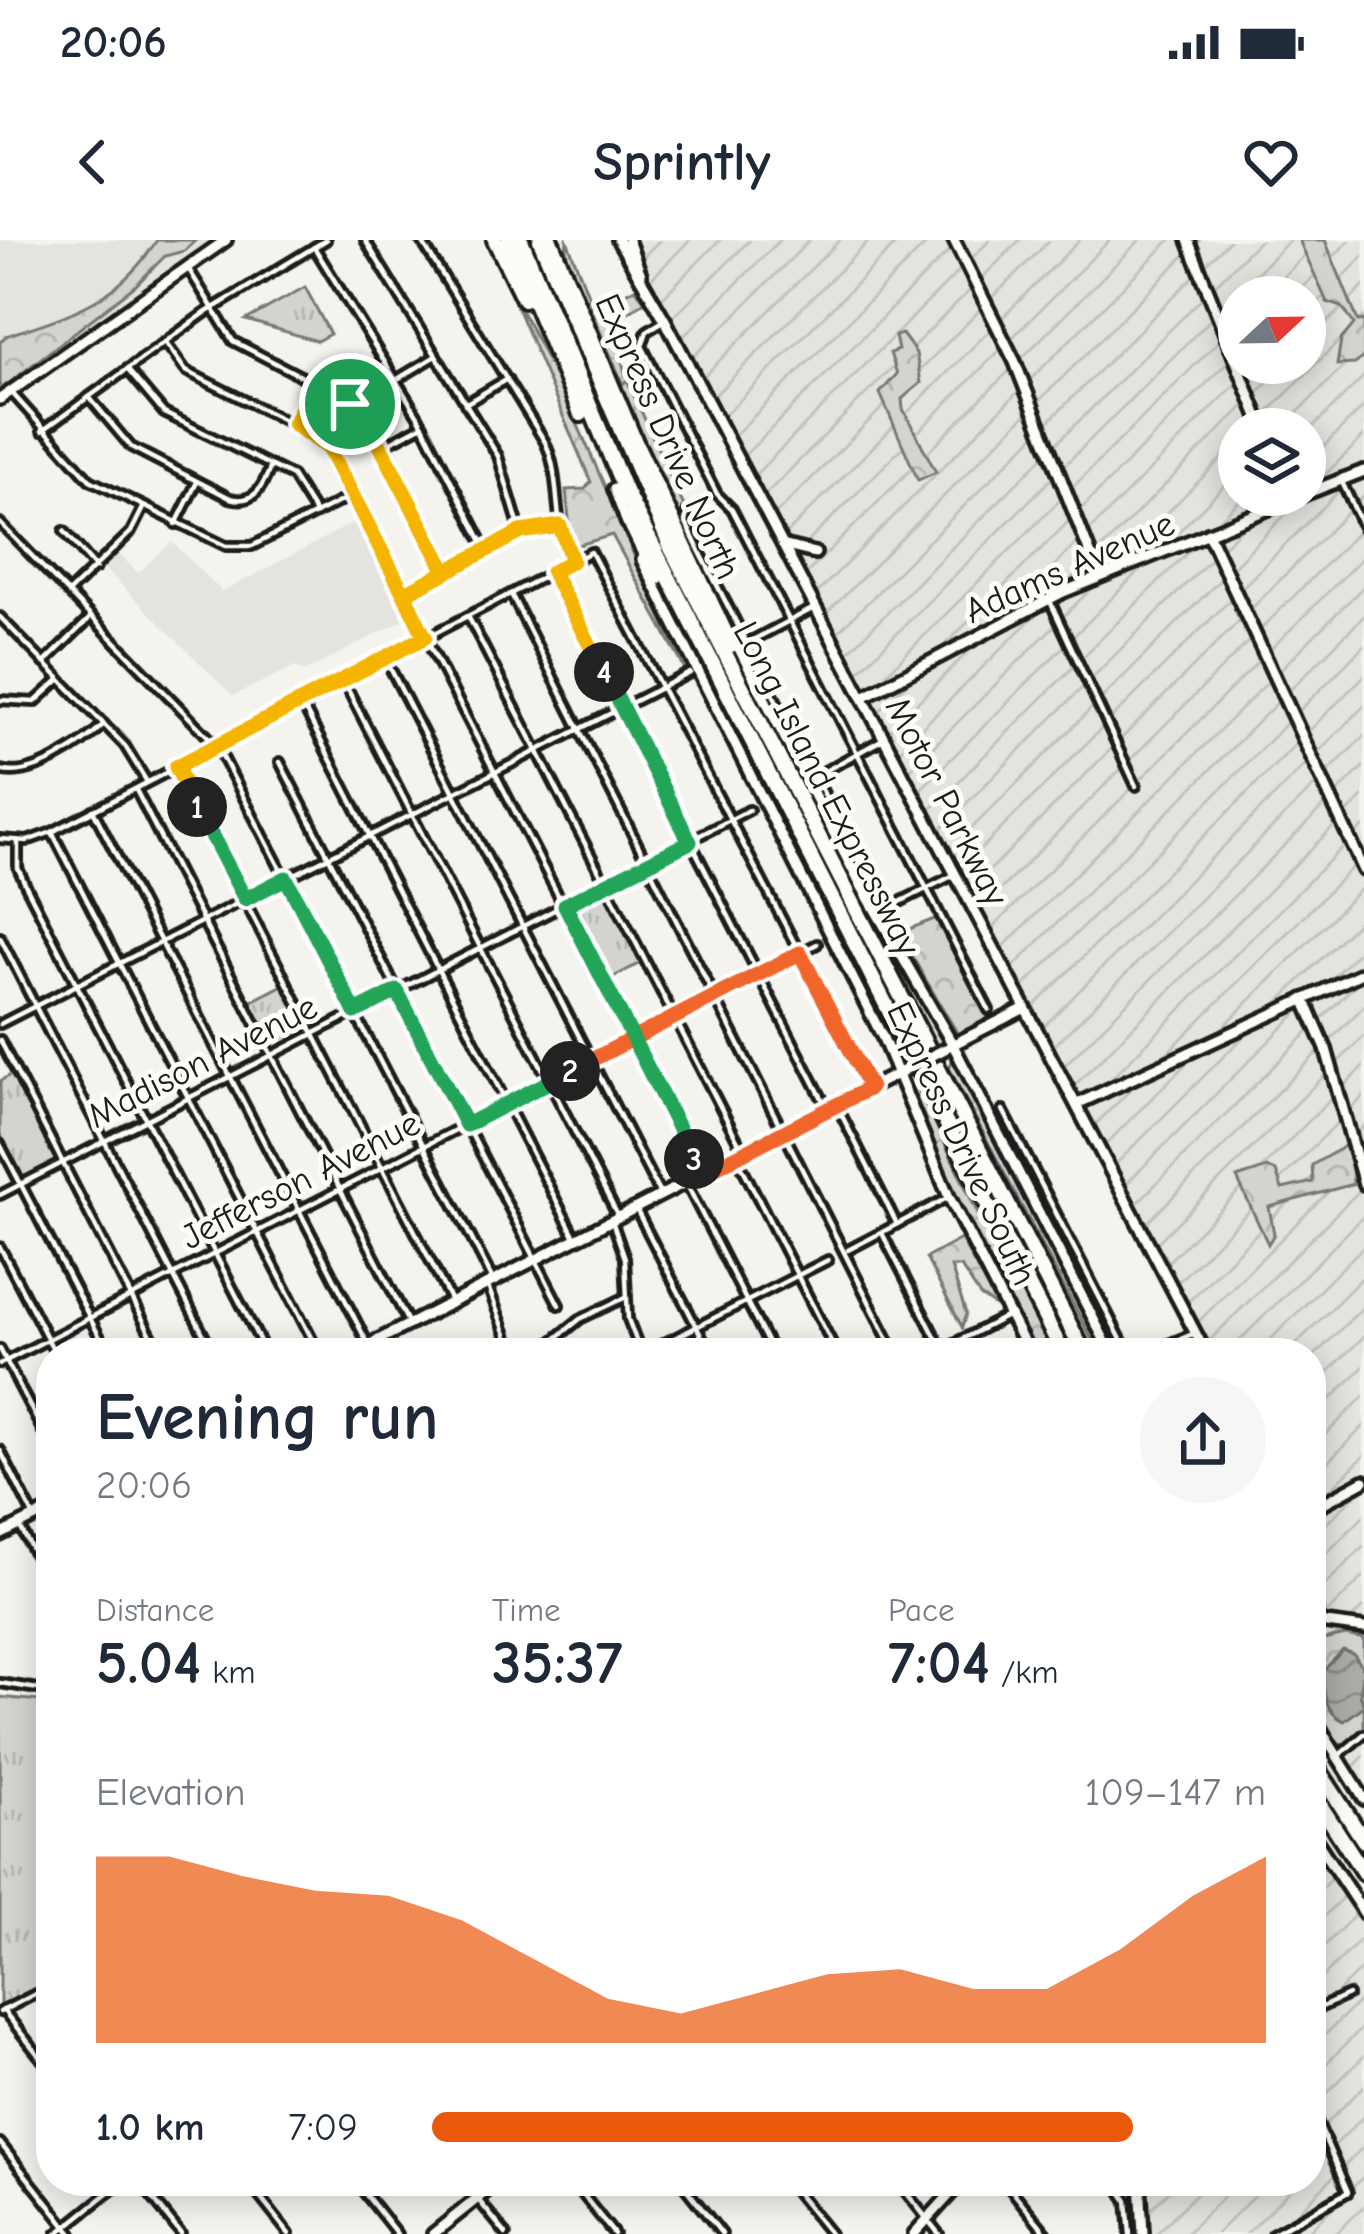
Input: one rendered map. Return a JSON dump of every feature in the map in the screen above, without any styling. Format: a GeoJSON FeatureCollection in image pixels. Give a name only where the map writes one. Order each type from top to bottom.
{"type":"FeatureCollection","features":[{"type":"Feature","properties":{"kind":"highway"},"geometry":{"type":"LineString","coordinates":[[495,240],[563,372]]}},
{"type":"Feature","properties":{"kind":"highway","name":"Express Drive South"},"geometry":{"type":"LineString","coordinates":[[509,240],[614,489]]}},
{"type":"Feature","properties":{"kind":"highway","name":"Long Island Expressway"},"geometry":{"type":"LineString","coordinates":[[521,240],[626,493],[1056,1338]]}},
{"type":"Feature","properties":{"kind":"highway","name":"Long Island Expressway"},"geometry":{"type":"LineString","coordinates":[[540,240],[652,506],[1076,1338]]}},
{"type":"Feature","properties":{"kind":"highway","name":"Express Drive North"},"geometry":{"type":"LineString","coordinates":[[550,240],[708,595]]}},
{"type":"Feature","properties":{"kind":"highway"},"geometry":{"type":"LineString","coordinates":[[565,240],[569,286]]}},
{"type":"Feature","properties":{"kind":"highway"},"geometry":{"type":"LineString","coordinates":[[614,489],[704,664],[739,716]]}},
{"type":"Feature","properties":{"kind":"highway"},"geometry":{"type":"LineString","coordinates":[[708,595],[761,722]]}},
{"type":"Feature","properties":{"kind":"highway"},"geometry":{"type":"LineString","coordinates":[[1326,1782],[1363,1839]]}},
{"type":"Feature","properties":{"kind":"highway"},"geometry":{"type":"LineString","coordinates":[[1326,1815],[1362,1872]]}},
{"type":"Feature","properties":{"kind":"main road"},"geometry":{"type":"LineString","coordinates":[[0,399],[226,240]]}},
{"type":"Feature","properties":{"kind":"main road","name":"Motor Parkway"},"geometry":{"type":"LineString","coordinates":[[618,240],[665,320],[1198,1338]]}},
{"type":"Feature","properties":{"kind":"main road","name":"Motor Parkway"},"geometry":{"type":"LineString","coordinates":[[628,240],[641,275]]}},
{"type":"Feature","properties":{"kind":"main road"},"geometry":{"type":"LineString","coordinates":[[954,240],[1015,362],[1099,576]]}},
{"type":"Feature","properties":{"kind":"main road"},"geometry":{"type":"LineString","coordinates":[[1188,240],[1256,408]]}},
{"type":"Feature","properties":{"kind":"main road","name":"Adams Avenue"},"geometry":{"type":"LineString","coordinates":[[1326,485],[1364,471]]}},
{"type":"Feature","properties":{"kind":"main road","name":"Express Drive South"},"geometry":{"type":"LineString","coordinates":[[614,489],[679,642],[902,1071],[949,1197],[1021,1338]]}},
{"type":"Feature","properties":{"kind":"main road","name":"Adams Avenue"},"geometry":{"type":"LineString","coordinates":[[863,697],[1049,599],[1249,516]]}},
{"type":"Feature","properties":{"kind":"main road"},"geometry":{"type":"LineString","coordinates":[[1208,533],[1364,870]]}},
{"type":"Feature","properties":{"kind":"main road"},"geometry":{"type":"LineString","coordinates":[[782,543],[798,552],[815,553]]}},
{"type":"Feature","properties":{"kind":"main road","name":"Express Drive North"},"geometry":{"type":"LineString","coordinates":[[708,595],[1103,1338]]}},
{"type":"Feature","properties":{"kind":"main road"},"geometry":{"type":"LineString","coordinates":[[1076,1104],[1364,972]]}},
{"type":"Feature","properties":{"kind":"main road"},"geometry":{"type":"LineString","coordinates":[[1304,999],[1326,1049],[1363,1179]]}},
{"type":"Feature","properties":{"kind":"main road"},"geometry":{"type":"LineString","coordinates":[[382,1338],[1025,1008]]}},
{"type":"Feature","properties":{"kind":"main road"},"geometry":{"type":"LineString","coordinates":[[1326,1502],[1364,1481]]}},
{"type":"Feature","properties":{"kind":"main road"},"geometry":{"type":"LineString","coordinates":[[0,1535],[34,1517]]}},
{"type":"Feature","properties":{"kind":"main road"},"geometry":{"type":"LineString","coordinates":[[1326,1612],[1338,1625]]}},
{"type":"Feature","properties":{"kind":"main road"},"geometry":{"type":"LineString","coordinates":[[1326,1624],[1364,1628]]}},
{"type":"Feature","properties":{"kind":"main road"},"geometry":{"type":"LineString","coordinates":[[1326,1634],[1338,1625]]}},
{"type":"Feature","properties":{"kind":"main road"},"geometry":{"type":"LineString","coordinates":[[1326,1739],[1364,1799]]}},
{"type":"Feature","properties":{"kind":"main road"},"geometry":{"type":"LineString","coordinates":[[1326,1855],[1364,1912]]}},
{"type":"Feature","properties":{"kind":"main road"},"geometry":{"type":"LineString","coordinates":[[433,2234],[480,2196]]}},
{"type":"Feature","properties":{"kind":"main road"},"geometry":{"type":"LineString","coordinates":[[914,2234],[948,2196]]}},
{"type":"Feature","properties":{"kind":"main road"},"geometry":{"type":"LineString","coordinates":[[1141,2196],[1143,2234]]}},
{"type":"Feature","properties":{"kind":"street"},"geometry":{"type":"LineString","coordinates":[[41,431],[213,308],[326,240]]}},
{"type":"Feature","properties":{"kind":"street"},"geometry":{"type":"LineString","coordinates":[[365,240],[498,456],[521,532]]}},
{"type":"Feature","properties":{"kind":"street"},"geometry":{"type":"LineString","coordinates":[[421,240],[550,451],[560,526],[572,561]]}},
{"type":"Feature","properties":{"kind":"street"},"geometry":{"type":"LineString","coordinates":[[314,247],[422,425],[487,551]]}},
{"type":"Feature","properties":{"kind":"street"},"geometry":{"type":"LineString","coordinates":[[186,265],[233,341],[357,410],[381,446],[446,572]]}},
{"type":"Feature","properties":{"kind":"street"},"geometry":{"type":"LineString","coordinates":[[665,320],[647,331],[642,346],[989,1010]]}},
{"type":"Feature","properties":{"kind":"street"},"geometry":{"type":"LineString","coordinates":[[165,342],[186,371],[323,442],[702,1174]]}},
{"type":"Feature","properties":{"kind":"street"},"geometry":{"type":"LineString","coordinates":[[396,380],[436,356]]}},
{"type":"Feature","properties":{"kind":"street"},"geometry":{"type":"LineString","coordinates":[[127,369],[164,413],[298,481],[316,514]]}},
{"type":"Feature","properties":{"kind":"street"},"geometry":{"type":"LineString","coordinates":[[465,404],[507,379]]}},
{"type":"Feature","properties":{"kind":"street"},"geometry":{"type":"LineString","coordinates":[[294,424],[314,383]]}},
{"type":"Feature","properties":{"kind":"street"},"geometry":{"type":"LineString","coordinates":[[11,391],[41,431],[90,480],[215,543],[242,547],[353,495]]}},
{"type":"Feature","properties":{"kind":"street"},"geometry":{"type":"LineString","coordinates":[[89,397],[131,447],[237,500],[249,499],[271,466]]}},
{"type":"Feature","properties":{"kind":"street"},"geometry":{"type":"LineString","coordinates":[[381,446],[422,425]]}},
{"type":"Feature","properties":{"kind":"street"},"geometry":{"type":"LineString","coordinates":[[1341,480],[1364,529]]}},
{"type":"Feature","properties":{"kind":"street"},"geometry":{"type":"LineString","coordinates":[[176,524],[197,482]]}},
{"type":"Feature","properties":{"kind":"street"},"geometry":{"type":"LineString","coordinates":[[68,593],[131,532],[143,508]]}},
{"type":"Feature","properties":{"kind":"street"},"geometry":{"type":"LineString","coordinates":[[688,512],[685,521],[697,546],[896,934]]}},
{"type":"Feature","properties":{"kind":"street"},"geometry":{"type":"LineString","coordinates":[[0,523],[217,746],[424,1146],[490,1283],[508,1338]]}},
{"type":"Feature","properties":{"kind":"street"},"geometry":{"type":"LineString","coordinates":[[404,594],[521,532],[560,526]]}},
{"type":"Feature","properties":{"kind":"street"},"geometry":{"type":"LineString","coordinates":[[64,531],[96,568]]}},
{"type":"Feature","properties":{"kind":"street"},"geometry":{"type":"LineString","coordinates":[[0,839],[18,842],[52,832],[572,561],[595,554],[870,1088]]}},
{"type":"Feature","properties":{"kind":"street"},"geometry":{"type":"LineString","coordinates":[[552,572],[759,974],[897,1224]]}},
{"type":"Feature","properties":{"kind":"street"},"geometry":{"type":"LineString","coordinates":[[511,593],[848,1250],[862,1294],[887,1338]]}},
{"type":"Feature","properties":{"kind":"street"},"geometry":{"type":"LineString","coordinates":[[1049,599],[1136,786]]}},
{"type":"Feature","properties":{"kind":"street"},"geometry":{"type":"LineString","coordinates":[[747,643],[816,607]]}},
{"type":"Feature","properties":{"kind":"street"},"geometry":{"type":"LineString","coordinates":[[44,663],[91,616]]}},
{"type":"Feature","properties":{"kind":"street"},"geometry":{"type":"LineString","coordinates":[[469,616],[675,1018],[829,1338]]}},
{"type":"Feature","properties":{"kind":"street"},"geometry":{"type":"LineString","coordinates":[[0,617],[131,753],[146,782]]}},
{"type":"Feature","properties":{"kind":"street"},"geometry":{"type":"LineString","coordinates":[[385,658],[661,1196]]}},
{"type":"Feature","properties":{"kind":"street"},"geometry":{"type":"LineString","coordinates":[[0,1024],[690,673]]}},
{"type":"Feature","properties":{"kind":"street"},"geometry":{"type":"LineString","coordinates":[[0,700],[35,702],[60,679]]}},
{"type":"Feature","properties":{"kind":"street"},"geometry":{"type":"LineString","coordinates":[[343,680],[615,1219],[625,1258],[625,1298],[638,1338]]}},
{"type":"Feature","properties":{"kind":"street"},"geometry":{"type":"LineString","coordinates":[[301,702],[576,1239]]}},
{"type":"Feature","properties":{"kind":"street"},"geometry":{"type":"LineString","coordinates":[[0,770],[24,772],[90,738],[104,724]]}},
{"type":"Feature","properties":{"kind":"street"},"geometry":{"type":"LineString","coordinates":[[817,776],[885,738]]}},
{"type":"Feature","properties":{"kind":"street"},"geometry":{"type":"LineString","coordinates":[[280,762],[559,1305]]}},
{"type":"Feature","properties":{"kind":"street"},"geometry":{"type":"LineString","coordinates":[[176,767],[452,1303]]}},
{"type":"Feature","properties":{"kind":"street"},"geometry":{"type":"LineString","coordinates":[[135,788],[409,1324]]}},
{"type":"Feature","properties":{"kind":"street"},"geometry":{"type":"LineString","coordinates":[[94,810],[364,1338]]}},
{"type":"Feature","properties":{"kind":"street","name":"Madison Avenue"},"geometry":{"type":"LineString","coordinates":[[0,1195],[749,810]]}},
{"type":"Feature","properties":{"kind":"street"},"geometry":{"type":"LineString","coordinates":[[52,832],[311,1338]]}},
{"type":"Feature","properties":{"kind":"street"},"geometry":{"type":"LineString","coordinates":[[18,842],[21,874],[258,1338]]}},
{"type":"Feature","properties":{"kind":"street"},"geometry":{"type":"LineString","coordinates":[[884,910],[954,874]]}},
{"type":"Feature","properties":{"kind":"street"},"geometry":{"type":"LineString","coordinates":[[0,937],[205,1338]]}},
{"type":"Feature","properties":{"kind":"street","name":"Jefferson Avenue"},"geometry":{"type":"LineString","coordinates":[[50,1338],[818,944]]}},
{"type":"Feature","properties":{"kind":"street"},"geometry":{"type":"LineString","coordinates":[[0,1040],[152,1338]]}},
{"type":"Feature","properties":{"kind":"street"},"geometry":{"type":"LineString","coordinates":[[1003,1110],[1120,1338]]}},
{"type":"Feature","properties":{"kind":"street"},"geometry":{"type":"LineString","coordinates":[[0,1144],[100,1338]]}},
{"type":"Feature","properties":{"kind":"street"},"geometry":{"type":"LineString","coordinates":[[686,1183],[765,1338]]}},
{"type":"Feature","properties":{"kind":"street"},"geometry":{"type":"LineString","coordinates":[[848,1250],[949,1197]]}},
{"type":"Feature","properties":{"kind":"street"},"geometry":{"type":"LineString","coordinates":[[636,1208],[702,1338]]}},
{"type":"Feature","properties":{"kind":"street"},"geometry":{"type":"LineString","coordinates":[[882,1233],[932,1338]]}},
{"type":"Feature","properties":{"kind":"street"},"geometry":{"type":"LineString","coordinates":[[0,1247],[47,1338]]}},
{"type":"Feature","properties":{"kind":"street"},"geometry":{"type":"LineString","coordinates":[[674,1338],[828,1260]]}},
{"type":"Feature","properties":{"kind":"street"},"geometry":{"type":"LineString","coordinates":[[557,1338],[580,1319],[625,1298]]}},
{"type":"Feature","properties":{"kind":"street"},"geometry":{"type":"LineString","coordinates":[[965,1338],[1010,1316]]}},
{"type":"Feature","properties":{"kind":"street"},"geometry":{"type":"LineString","coordinates":[[1184,1338],[1195,1333]]}},
{"type":"Feature","properties":{"kind":"street","name":"Jefferson Avenue"},"geometry":{"type":"LineString","coordinates":[[3,1362],[36,1345]]}},
{"type":"Feature","properties":{"kind":"street"},"geometry":{"type":"LineString","coordinates":[[0,1349],[36,1420]]}},
{"type":"Feature","properties":{"kind":"street"},"geometry":{"type":"LineString","coordinates":[[0,1450],[34,1517]]}},
{"type":"Feature","properties":{"kind":"street"},"geometry":{"type":"LineString","coordinates":[[19,1525],[36,1557]]}},
{"type":"Feature","properties":{"kind":"street"},"geometry":{"type":"LineString","coordinates":[[0,1683],[36,1688]]}},
{"type":"Feature","properties":{"kind":"street"},"geometry":{"type":"LineString","coordinates":[[1337,1757],[1364,1734]]}},
{"type":"Feature","properties":{"kind":"street"},"geometry":{"type":"LineString","coordinates":[[36,1994],[2,2011],[36,2053]]}},
{"type":"Feature","properties":{"kind":"street"},"geometry":{"type":"LineString","coordinates":[[1326,2005],[1348,1995]]}},
{"type":"Feature","properties":{"kind":"street"},"geometry":{"type":"LineString","coordinates":[[1272,2234],[1348,2192],[1326,2141]]}},
{"type":"Feature","properties":{"kind":"street"},"geometry":{"type":"LineString","coordinates":[[0,2144],[36,2189]]}},
{"type":"Feature","properties":{"kind":"street"},"geometry":{"type":"LineString","coordinates":[[42,2196],[72,2234]]}},
{"type":"Feature","properties":{"kind":"street"},"geometry":{"type":"LineString","coordinates":[[57,2234],[104,2196]]}},
{"type":"Feature","properties":{"kind":"street"},"geometry":{"type":"LineString","coordinates":[[151,2196],[181,2234]]}},
{"type":"Feature","properties":{"kind":"street"},"geometry":{"type":"LineString","coordinates":[[259,2196],[289,2234]]}},
{"type":"Feature","properties":{"kind":"street"},"geometry":{"type":"LineString","coordinates":[[367,2196],[397,2234]]}},
{"type":"Feature","properties":{"kind":"street"},"geometry":{"type":"LineString","coordinates":[[584,2196],[614,2234]]}},
{"type":"Feature","properties":{"kind":"street"},"geometry":{"type":"LineString","coordinates":[[692,2196],[722,2234]]}},
{"type":"Feature","properties":{"kind":"street"},"geometry":{"type":"LineString","coordinates":[[800,2196],[830,2234]]}},
{"type":"Feature","properties":{"kind":"street"},"geometry":{"type":"LineString","coordinates":[[909,2196],[939,2234]]}},
{"type":"Feature","properties":{"kind":"street"},"geometry":{"type":"LineString","coordinates":[[1016,2196],[1047,2234]]}},
{"type":"Feature","properties":{"kind":"street"},"geometry":{"type":"LineString","coordinates":[[1124,2196],[1130,2234]]}},
{"type":"Feature","properties":{"kind":"street"},"geometry":{"type":"LineString","coordinates":[[478,2198],[506,2234]]}},
{"type":"Feature","properties":{"kind":"shaded area"},"geometry":{"type":"Polygon","coordinates":[[[0,240],[233,240],[0,402],[0,240]]]}},
{"type":"Feature","properties":{"kind":"shaded area"},"geometry":{"type":"Polygon","coordinates":[[[618,240],[1364,240],[1364,1789],[1326,1727],[1326,1338],[1199,1338],[618,240]]]}},
{"type":"Feature","properties":{"kind":"shaded area"},"geometry":{"type":"Polygon","coordinates":[[[361,519],[411,616],[304,672],[295,666],[233,696],[103,567],[118,553],[138,573],[172,542],[222,592],[361,519]]]}},
{"type":"Feature","properties":{"kind":"shaded area"},"geometry":{"type":"Polygon","coordinates":[[[1326,1865],[1364,1924],[1364,2234],[1143,2234],[1141,2196],[1326,2196],[1326,1865]]]}},
{"type":"Feature","properties":{"kind":"green space"},"geometry":{"type":"Polygon","coordinates":[[[157,240],[196,240],[184,251],[165,256],[136,285],[0,390],[0,342],[6,336],[72,313],[109,292],[157,240]]]}},
{"type":"Feature","properties":{"kind":"green space"},"geometry":{"type":"Polygon","coordinates":[[[567,240],[622,383],[627,380],[683,504],[682,524],[872,899],[667,497],[579,302],[568,270],[567,240]]]}},
{"type":"Feature","properties":{"kind":"green space"},"geometry":{"type":"Polygon","coordinates":[[[1299,240],[1325,240],[1358,321],[1364,320],[1364,356],[1355,364],[1337,365],[1341,340],[1354,324],[1342,307],[1327,302],[1326,276],[1315,276],[1299,240]]]}},
{"type":"Feature","properties":{"kind":"green space"},"geometry":{"type":"Polygon","coordinates":[[[305,287],[330,334],[317,341],[246,320],[305,287]]]}},
{"type":"Feature","properties":{"kind":"green space"},"geometry":{"type":"Polygon","coordinates":[[[635,289],[645,301],[612,323],[627,380],[623,384],[589,306],[635,289]]]}},
{"type":"Feature","properties":{"kind":"green space"},"geometry":{"type":"Polygon","coordinates":[[[510,291],[558,383],[686,671],[612,535],[572,547],[566,490],[585,489],[591,482],[510,291]]]}},
{"type":"Feature","properties":{"kind":"green space"},"geometry":{"type":"Polygon","coordinates":[[[902,334],[916,353],[921,383],[902,399],[903,409],[936,472],[918,480],[880,393],[897,374],[890,353],[898,350],[895,336],[902,334]]]}},
{"type":"Feature","properties":{"kind":"green space"},"geometry":{"type":"Polygon","coordinates":[[[755,688],[945,1039],[935,1049],[777,738],[755,688]]]}},
{"type":"Feature","properties":{"kind":"green space"},"geometry":{"type":"Polygon","coordinates":[[[606,887],[644,961],[606,981],[568,906],[606,887]]]}},
{"type":"Feature","properties":{"kind":"green space"},"geometry":{"type":"Polygon","coordinates":[[[937,918],[988,1018],[959,1036],[904,943],[894,935],[937,918]]]}},
{"type":"Feature","properties":{"kind":"green space"},"geometry":{"type":"Polygon","coordinates":[[[285,984],[310,1032],[274,1051],[250,1002],[285,984]]]}},
{"type":"Feature","properties":{"kind":"green space"},"geometry":{"type":"Polygon","coordinates":[[[954,1057],[1097,1338],[1091,1338],[949,1068],[954,1057]]]}},
{"type":"Feature","properties":{"kind":"green space"},"geometry":{"type":"Polygon","coordinates":[[[14,1073],[59,1161],[23,1179],[0,1134],[0,1081],[14,1073]]]}},
{"type":"Feature","properties":{"kind":"green space"},"geometry":{"type":"Polygon","coordinates":[[[912,1074],[989,1237],[1049,1338],[1026,1338],[952,1197],[906,1081],[912,1074]]]}},
{"type":"Feature","properties":{"kind":"green space"},"geometry":{"type":"Polygon","coordinates":[[[1345,1146],[1351,1151],[1353,1184],[1269,1207],[1274,1234],[1268,1244],[1237,1178],[1267,1168],[1276,1171],[1282,1189],[1313,1182],[1312,1165],[1345,1146]]]}},
{"type":"Feature","properties":{"kind":"green space"},"geometry":{"type":"Polygon","coordinates":[[[961,1239],[998,1308],[980,1296],[961,1267],[951,1267],[966,1314],[962,1327],[926,1258],[961,1239]]]}},
{"type":"Feature","properties":{"kind":"green space"},"geometry":{"type":"Polygon","coordinates":[[[1346,1635],[1364,1639],[1364,1728],[1344,1745],[1338,1744],[1326,1723],[1326,1639],[1346,1635]]]}},
{"type":"Feature","properties":{"kind":"green space"},"geometry":{"type":"Polygon","coordinates":[[[0,1697],[36,1701],[36,1989],[0,2006],[0,1697]]]}},
{"type":"Feature","properties":{"kind":"water"},"geometry":{"type":"Polygon","coordinates":[[[1343,1650],[1354,1654],[1364,1670],[1360,1694],[1364,1706],[1344,1721],[1326,1698],[1326,1668],[1343,1650]]]}},
{"type":"Feature","properties":{"kind":"route"},"geometry":{"type":"LineString","coordinates":[[350,404],[314,383],[294,424],[328,448],[404,594],[457,567],[521,532],[560,526],[572,561],[552,572],[690,842],[565,905],[633,1039],[645,1064],[702,1174],[870,1088],[800,953],[691,1010],[633,1039],[485,1114],[466,1125],[397,991],[355,1012],[286,878],[245,899],[176,767],[425,637],[404,594],[446,572],[371,428],[350,404]]}}]}
